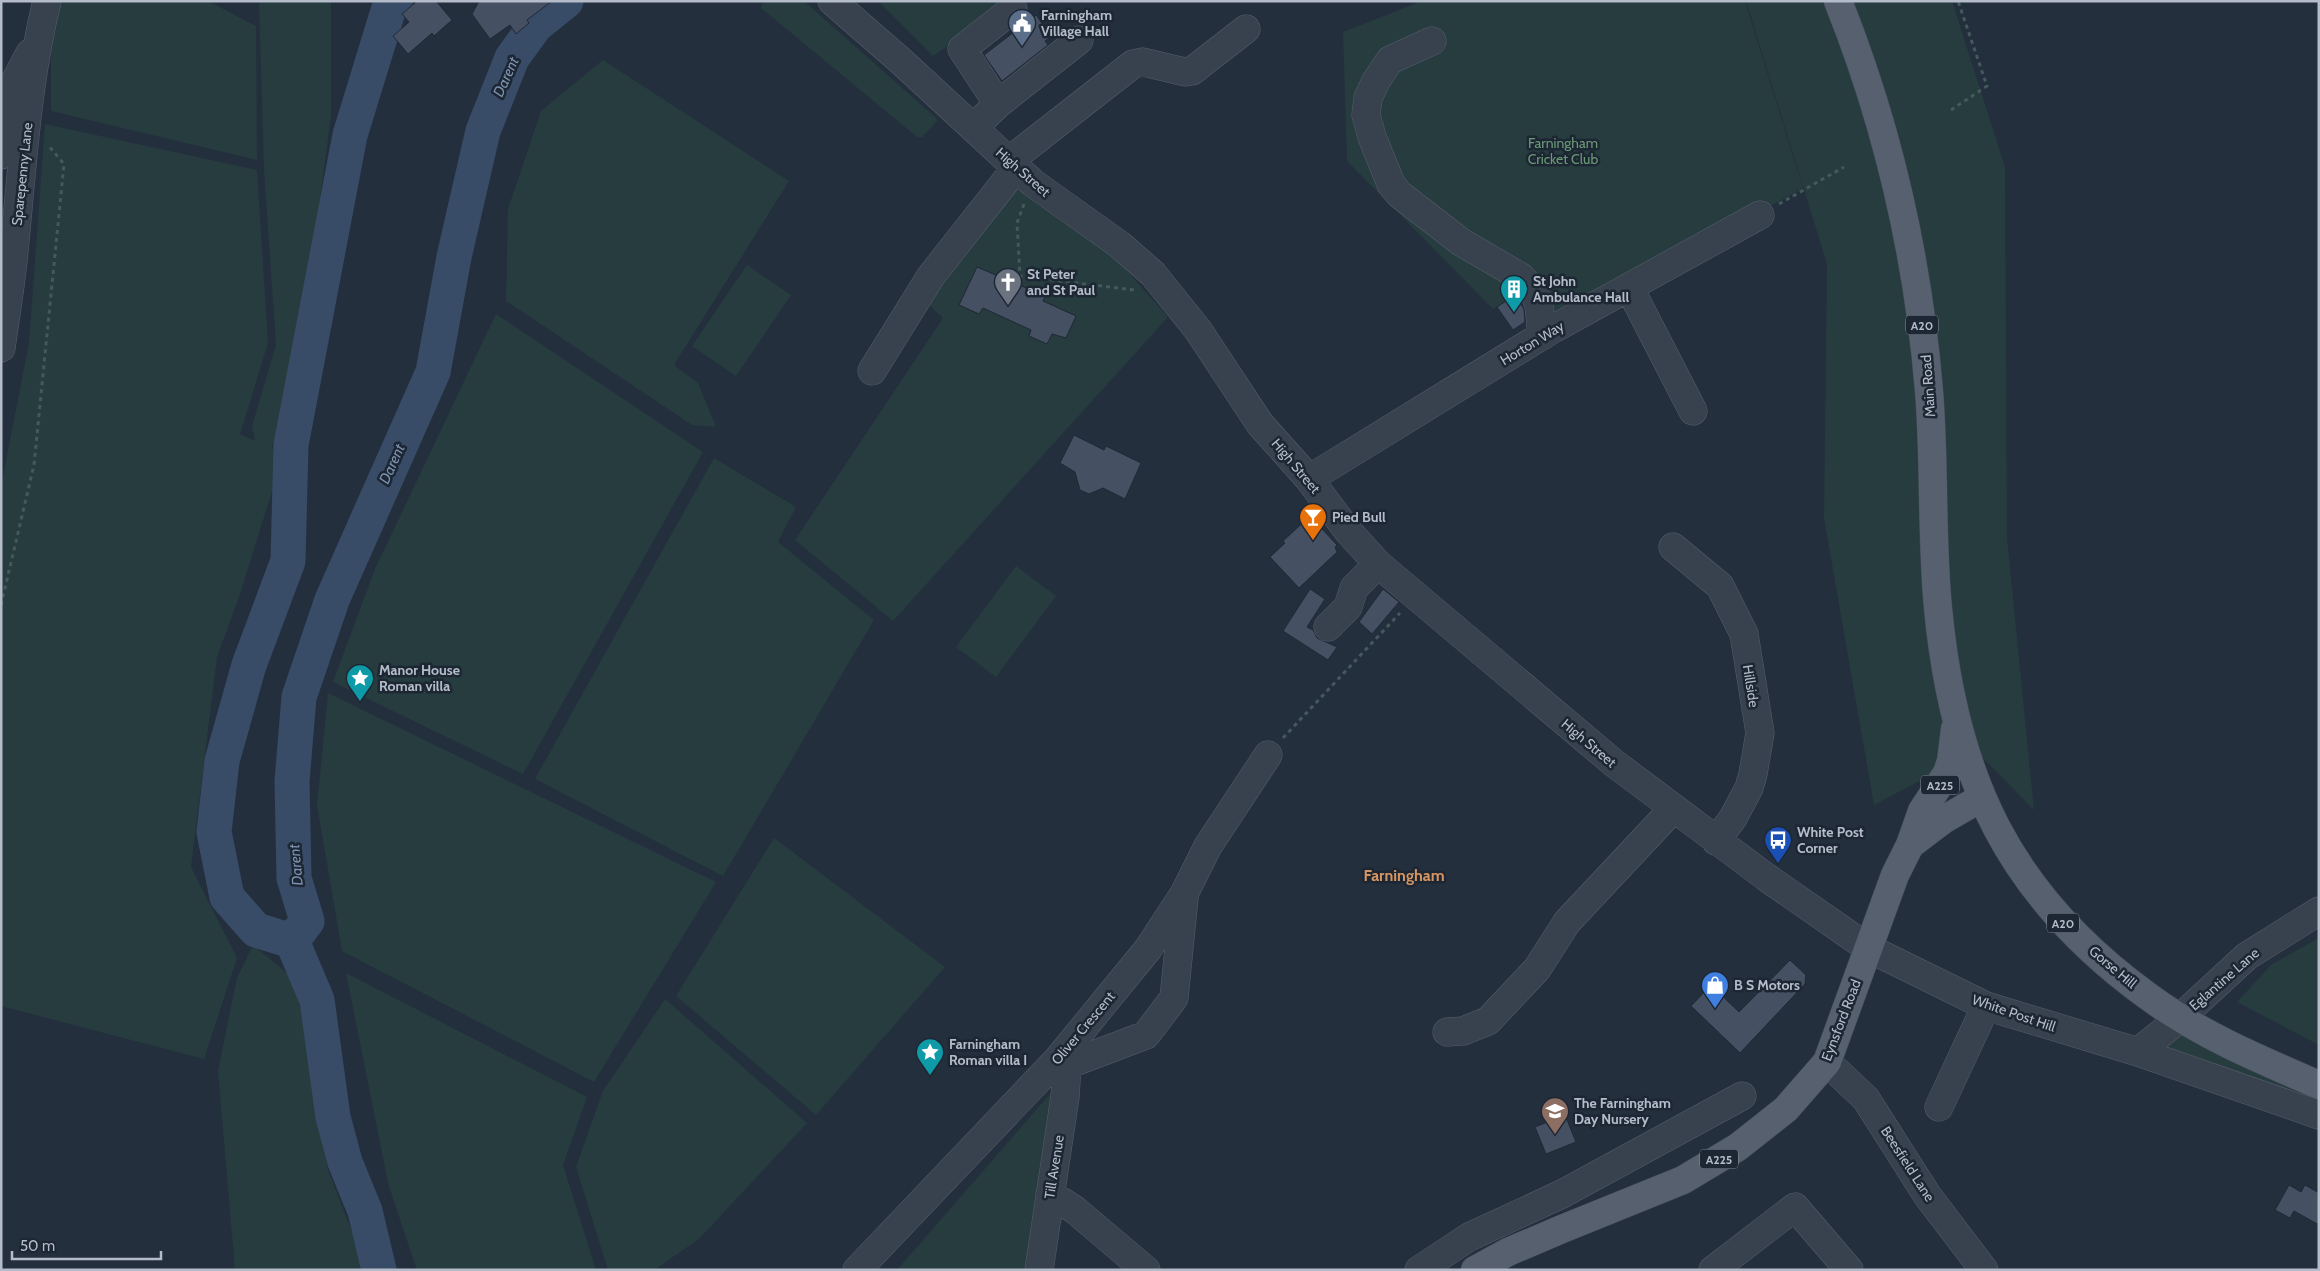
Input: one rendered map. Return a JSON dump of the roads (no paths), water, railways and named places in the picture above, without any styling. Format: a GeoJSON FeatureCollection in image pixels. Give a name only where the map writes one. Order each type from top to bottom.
{"type":"FeatureCollection","features":[{"type":"Feature","properties":{"kind":"main road","name":"Main Road"},"geometry":{"type":"LineString","coordinates":[[1838,1],[1856,46],[1884,134],[1908,239],[1916,284],[1929,395],[1938,609],[1947,679],[1956,720]]}},
{"type":"Feature","properties":{"kind":"main road","name":"Gorse Hill"},"geometry":{"type":"LineString","coordinates":[[1956,720],[1981,798],[2008,852],[2055,915],[2115,971],[2180,1017],[2221,1040],[2319,1085]]}},
{"type":"Feature","properties":{"kind":"main road","name":"Eynsford Road"},"geometry":{"type":"LineString","coordinates":[[1475,1270],[1508,1252],[1683,1180],[1738,1147],[1786,1109],[1827,1062],[1843,1024],[1895,875],[1910,845],[1922,811],[1947,773],[1951,761],[1956,720]]}},
{"type":"Feature","properties":{"kind":"main road","name":"Eynsford Road"},"geometry":{"type":"LineString","coordinates":[[1910,845],[1943,820],[1981,798]]}},
{"type":"Feature","properties":{"kind":"street","name":"Sparepenny Lane"},"geometry":{"type":"LineString","coordinates":[[1,348],[13,263],[25,140],[39,36],[48,1]]}},
{"type":"Feature","properties":{"kind":"street","name":"High Street"},"geometry":{"type":"LineString","coordinates":[[832,1],[902,62],[1019,171],[1132,255],[1171,295],[1198,330],[1260,424],[1309,479],[1348,531],[1378,564],[1615,764],[1716,841],[1815,913],[1868,948]]}},
{"type":"Feature","properties":{"kind":"street"},"geometry":{"type":"LineString","coordinates":[[998,104],[962,49],[1013,9]]}},
{"type":"Feature","properties":{"kind":"street"},"geometry":{"type":"LineString","coordinates":[[872,371],[931,276],[1019,171],[1133,64],[1143,62],[1185,72],[1192,71],[1246,29]]}},
{"type":"Feature","properties":{"kind":"street"},"geometry":{"type":"LineString","coordinates":[[1,155],[9,93],[39,36]]}},
{"type":"Feature","properties":{"kind":"street"},"geometry":{"type":"LineString","coordinates":[[973,128],[998,104],[1079,40]]}},
{"type":"Feature","properties":{"kind":"street"},"geometry":{"type":"LineString","coordinates":[[1432,41],[1390,60],[1376,80],[1368,98],[1366,114],[1372,137],[1391,184],[1399,194],[1461,242],[1521,277],[1533,290],[1539,305],[1542,336]]}},
{"type":"Feature","properties":{"kind":"street","name":"Horton Way"},"geometry":{"type":"LineString","coordinates":[[1309,479],[1542,336],[1760,215]]}},
{"type":"Feature","properties":{"kind":"street"},"geometry":{"type":"LineString","coordinates":[[1628,287],[1693,411]]}},
{"type":"Feature","properties":{"kind":"street","name":"Hillside"},"geometry":{"type":"LineString","coordinates":[[1672,547],[1720,586],[1744,634],[1760,733],[1749,788],[1733,818],[1716,841]]}},
{"type":"Feature","properties":{"kind":"street"},"geometry":{"type":"LineString","coordinates":[[1328,627],[1348,607],[1354,588],[1378,564]]}},
{"type":"Feature","properties":{"kind":"street","name":"Oliver Crescent"},"geometry":{"type":"LineString","coordinates":[[857,1270],[1063,1062],[1148,949],[1184,894],[1208,846],[1268,755]]}},
{"type":"Feature","properties":{"kind":"street"},"geometry":{"type":"LineString","coordinates":[[1446,1032],[1464,1031],[1488,1021],[1538,969],[1567,922],[1673,809]]}},
{"type":"Feature","properties":{"kind":"street"},"geometry":{"type":"LineString","coordinates":[[1063,1062],[1146,1035],[1174,998],[1184,894]]}},
{"type":"Feature","properties":{"kind":"street","name":"Eglantine Lane"},"geometry":{"type":"LineString","coordinates":[[2180,1017],[2247,956],[2319,910]]}},
{"type":"Feature","properties":{"kind":"street","name":"White Post Hill"},"geometry":{"type":"LineString","coordinates":[[1868,948],[1986,1006],[2138,1052],[2319,1115]]}},
{"type":"Feature","properties":{"kind":"street"},"geometry":{"type":"LineString","coordinates":[[1939,1107],[1986,1006]]}},
{"type":"Feature","properties":{"kind":"street"},"geometry":{"type":"LineString","coordinates":[[2138,1052],[2180,1017]]}},
{"type":"Feature","properties":{"kind":"street","name":"Till Avenue"},"geometry":{"type":"LineString","coordinates":[[1040,1270],[1065,1097],[1063,1062]]}},
{"type":"Feature","properties":{"kind":"street","name":"Beesfield Lane"},"geometry":{"type":"LineString","coordinates":[[1827,1062],[1866,1099],[1928,1195],[1984,1270]]}},
{"type":"Feature","properties":{"kind":"street"},"geometry":{"type":"LineString","coordinates":[[1420,1270],[1469,1237],[1562,1194],[1742,1096]]}},
{"type":"Feature","properties":{"kind":"street"},"geometry":{"type":"LineString","coordinates":[[1050,1194],[1075,1210],[1146,1270]]}},
{"type":"Feature","properties":{"kind":"street"},"geometry":{"type":"LineString","coordinates":[[1562,1194],[1562,1229]]}},
{"type":"Feature","properties":{"kind":"street"},"geometry":{"type":"LineString","coordinates":[[1713,1270],[1795,1207],[1849,1270]]}},
{"type":"Feature","properties":{"kind":"waterway","name":"Darent"},"geometry":{"type":"LineString","coordinates":[[379,1270],[365,1211],[345,1162],[333,1117],[317,1000],[292,941],[256,930],[227,897],[214,832],[222,761],[249,665],[288,561],[291,445],[350,135],[389,8],[395,1]]}},
{"type":"Feature","properties":{"kind":"waterway","name":"Darent"},"geometry":{"type":"LineString","coordinates":[[292,941],[307,921],[294,878],[292,781],[299,697],[332,600],[433,372],[454,257],[483,131],[512,58],[536,25],[566,1]]}},
{"type":"Feature","properties":{"kind":"place","name":"Farningham Village Hall"},"geometry":{"type":"Point","coordinates":[1022,47]}},
{"type":"Feature","properties":{"kind":"place","name":"St Peter and St Paul"},"geometry":{"type":"Point","coordinates":[1008,306]}},
{"type":"Feature","properties":{"kind":"place","name":"St John Ambulance Hall"},"geometry":{"type":"Point","coordinates":[1514,313]}},
{"type":"Feature","properties":{"kind":"place","name":"Pied Bull"},"geometry":{"type":"Point","coordinates":[1313,541]}},
{"type":"Feature","properties":{"kind":"place","name":"Manor House Roman villa"},"geometry":{"type":"Point","coordinates":[360,702]}},
{"type":"Feature","properties":{"kind":"place","name":"White Post Corner"},"geometry":{"type":"Point","coordinates":[1778,864]}},
{"type":"Feature","properties":{"kind":"place","name":"B S Motors"},"geometry":{"type":"Point","coordinates":[1715,1009]}},
{"type":"Feature","properties":{"kind":"place","name":"Farningham Roman villa I"},"geometry":{"type":"Point","coordinates":[930,1076]}},
{"type":"Feature","properties":{"kind":"place","name":"The Farningham Day Nursery"},"geometry":{"type":"Point","coordinates":[1555,1135]}},
{"type":"Feature","properties":{"kind":"district","name":"Farningham"},"geometry":{"type":"Point","coordinates":[1404,875]}},
{"type":"Feature","properties":{"kind":"park label","name":"Farningham Cricket Club"},"geometry":{"type":"Point","coordinates":[1563,152]}}]}
